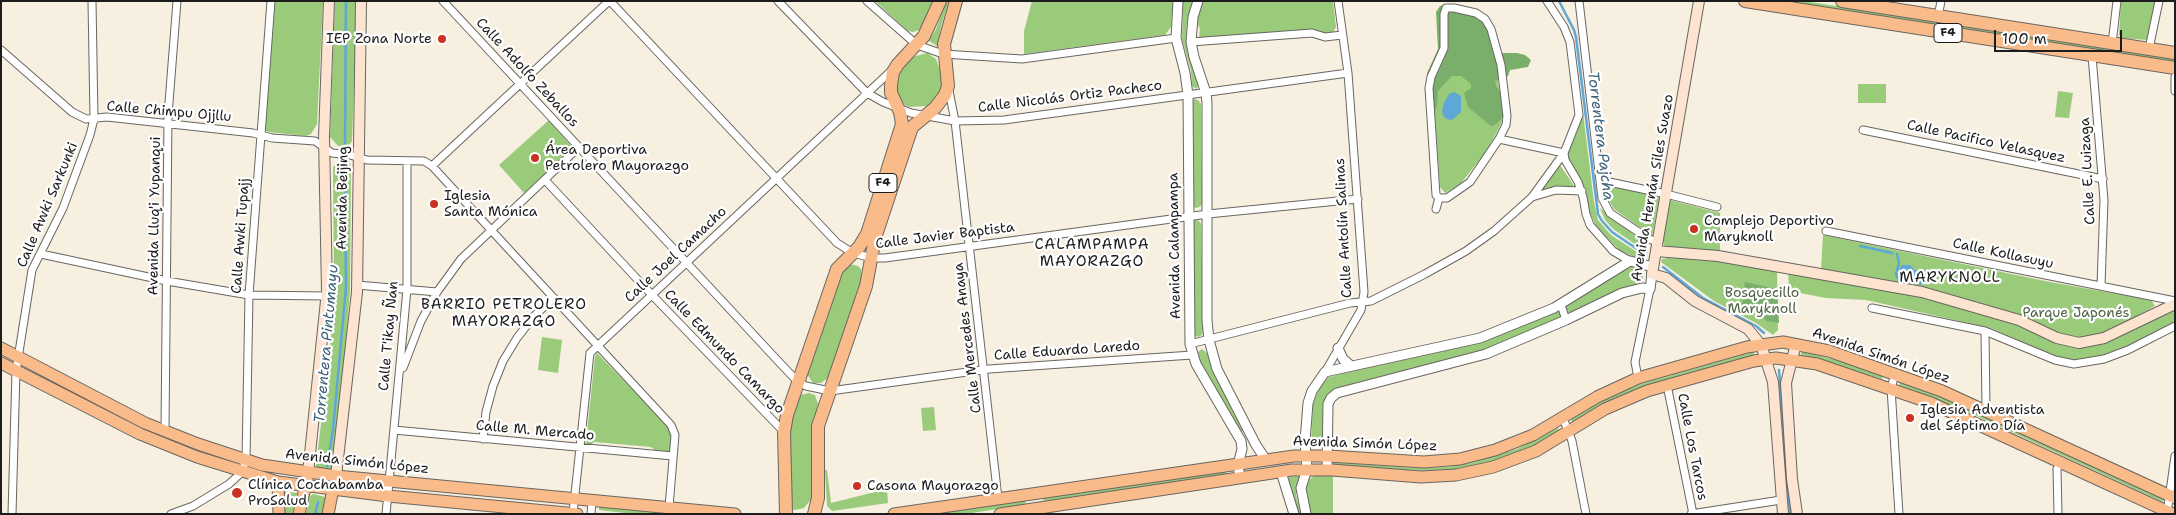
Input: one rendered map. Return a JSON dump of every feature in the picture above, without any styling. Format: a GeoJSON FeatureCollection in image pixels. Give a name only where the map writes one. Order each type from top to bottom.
{"type":"FeatureCollection","features":[{"type":"Feature","properties":{"kind":"highway","name":"F4"},"geometry":{"type":"LineString","coordinates":[[786,514],[784,432],[797,381],[837,269],[853,253],[867,234],[902,124],[899,109],[892,93],[893,72],[929,28],[940,1]]}},
{"type":"Feature","properties":{"kind":"highway"},"geometry":{"type":"LineString","coordinates":[[948,86],[943,54],[946,29],[956,1]]}},
{"type":"Feature","properties":{"kind":"highway","name":"F4"},"geometry":{"type":"LineString","coordinates":[[1745,1],[2175,68]]}},
{"type":"Feature","properties":{"kind":"highway","name":"F4"},"geometry":{"type":"LineString","coordinates":[[1842,1],[2175,53]]}},
{"type":"Feature","properties":{"kind":"highway","name":"F4"},"geometry":{"type":"LineString","coordinates":[[814,514],[818,498],[817,435],[866,286],[875,238],[912,126],[941,101],[948,86]]}},
{"type":"Feature","properties":{"kind":"main road","name":"Avenida Beijing"},"geometry":{"type":"LineString","coordinates":[[299,514],[311,473],[326,296],[325,149],[329,1]]}},
{"type":"Feature","properties":{"kind":"main road","name":"Avenida Beijing"},"geometry":{"type":"LineString","coordinates":[[328,514],[357,285],[361,1]]}},
{"type":"Feature","properties":{"kind":"main road","name":"Avenida Hernán Siles Suazo"},"geometry":{"type":"LineString","coordinates":[[1653,270],[1699,1]]}},
{"type":"Feature","properties":{"kind":"main road"},"geometry":{"type":"LineString","coordinates":[[1656,246],[1922,292],[2019,320],[2057,338],[2079,343],[2104,338],[2175,302]]}},
{"type":"Feature","properties":{"kind":"main road"},"geometry":{"type":"LineString","coordinates":[[1653,270],[1695,301],[1748,329],[1761,344],[1773,382],[1783,514]]}},
{"type":"Feature","properties":{"kind":"main road","name":"Avenida Simón López"},"geometry":{"type":"LineString","coordinates":[[894,514],[1306,455],[1424,462],[1460,459],[1515,443],[1616,387],[1638,378],[1761,344],[1783,342],[1829,351],[1942,391],[2172,497]]}},
{"type":"Feature","properties":{"kind":"main road"},"geometry":{"type":"LineString","coordinates":[[1796,344],[1786,383],[1792,479],[1797,514]]}},
{"type":"Feature","properties":{"kind":"main road","name":"Avenida Simón López"},"geometry":{"type":"LineString","coordinates":[[1,348],[18,365],[140,434],[196,457],[242,472],[278,482],[330,489],[577,514]]}},
{"type":"Feature","properties":{"kind":"main road","name":"Avenida Simón López"},"geometry":{"type":"LineString","coordinates":[[1000,514],[1035,511],[1307,469],[1421,477],[1456,476],[1514,460],[1536,451],[1618,403],[1647,390],[1766,359],[1793,359],[1817,364],[1891,388],[1958,414],[2169,513]]}},
{"type":"Feature","properties":{"kind":"main road","name":"Avenida Simón López"},"geometry":{"type":"LineString","coordinates":[[1,363],[18,365],[165,431],[246,460],[278,469],[735,514]]}},
{"type":"Feature","properties":{"kind":"main road"},"geometry":{"type":"LineString","coordinates":[[278,482],[279,514]]}},
{"type":"Feature","properties":{"kind":"street","name":"Calle Awki Sarkunki"},"geometry":{"type":"LineString","coordinates":[[12,514],[18,365],[32,270],[63,208],[94,119],[92,1]]}},
{"type":"Feature","properties":{"kind":"street","name":"Avenida Lluq'i Yupanqui"},"geometry":{"type":"LineString","coordinates":[[165,431],[169,124],[177,1]]}},
{"type":"Feature","properties":{"kind":"street","name":"Calle Awki Tupajj"},"geometry":{"type":"LineString","coordinates":[[242,472],[246,460],[249,295],[271,1]]}},
{"type":"Feature","properties":{"kind":"street","name":"Calle Adolfo Zeballos"},"geometry":{"type":"LineString","coordinates":[[442,1],[580,146],[797,381]]}},
{"type":"Feature","properties":{"kind":"street"},"geometry":{"type":"LineString","coordinates":[[610,1],[432,166],[672,425],[675,435],[669,507]]}},
{"type":"Feature","properties":{"kind":"street","name":"Calle Javier Baptista"},"geometry":{"type":"LineString","coordinates":[[610,1],[836,243],[853,253],[872,258],[885,258],[1188,216],[1358,200]]}},
{"type":"Feature","properties":{"kind":"street","name":"Calle Nicolás Ortiz Pacheco"},"geometry":{"type":"LineString","coordinates":[[778,1],[867,93],[899,109],[955,121],[1004,120],[1348,73]]}},
{"type":"Feature","properties":{"kind":"street"},"geometry":{"type":"LineString","coordinates":[[867,1],[917,45],[943,54],[1022,59],[1176,38]]}},
{"type":"Feature","properties":{"kind":"street","name":"Avenida Calampampa"},"geometry":{"type":"LineString","coordinates":[[1178,1],[1176,38],[1185,73],[1188,95],[1190,344],[1192,355],[1202,376],[1240,438]]}},
{"type":"Feature","properties":{"kind":"street"},"geometry":{"type":"LineString","coordinates":[[1198,1],[1193,17],[1191,42],[1206,93],[1207,320],[1209,340],[1217,369],[1249,432],[1266,460]]}},
{"type":"Feature","properties":{"kind":"street","name":"Calle Antolín Salinas"},"geometry":{"type":"LineString","coordinates":[[1306,514],[1301,488],[1307,469],[1308,403],[1312,391],[1326,372],[1361,310],[1364,301],[1348,73],[1338,1]]}},
{"type":"Feature","properties":{"kind":"street"},"geometry":{"type":"LineString","coordinates":[[1190,344],[1350,302],[1380,297],[1466,250],[1494,231],[1532,197],[1564,153],[1579,115],[1570,42],[1564,27],[1546,1]]}},
{"type":"Feature","properties":{"kind":"street"},"geometry":{"type":"LineString","coordinates":[[1579,1],[1602,198],[1610,212],[1656,246]]}},
{"type":"Feature","properties":{"kind":"street"},"geometry":{"type":"LineString","coordinates":[[1938,16],[1941,1]]}},
{"type":"Feature","properties":{"kind":"street"},"geometry":{"type":"LineString","coordinates":[[2112,44],[2117,1]]}},
{"type":"Feature","properties":{"kind":"street"},"geometry":{"type":"LineString","coordinates":[[2149,49],[2159,1]]}},
{"type":"Feature","properties":{"kind":"street"},"geometry":{"type":"LineString","coordinates":[[1436,209],[1439,198],[1436,195],[1429,88],[1431,77],[1444,48],[1444,5],[1476,13],[1485,19],[1491,29],[1502,65],[1507,107],[1506,125],[1499,139],[1470,182],[1447,198],[1439,198]]}},
{"type":"Feature","properties":{"kind":"street"},"geometry":{"type":"LineString","coordinates":[[1191,42],[1312,33],[1325,37],[1342,35]]}},
{"type":"Feature","properties":{"kind":"street","name":"Calle Chimpu Ojjllu"},"geometry":{"type":"LineString","coordinates":[[1,50],[79,117],[94,119],[107,117],[315,141],[332,153],[359,158],[424,161],[432,166]]}},
{"type":"Feature","properties":{"kind":"street","name":"Calle E. Luizaga"},"geometry":{"type":"LineString","coordinates":[[2092,56],[2104,200],[2101,286]]}},
{"type":"Feature","properties":{"kind":"street","name":"Calle Joel Camacho"},"geometry":{"type":"LineString","coordinates":[[572,513],[590,353],[898,64]]}},
{"type":"Feature","properties":{"kind":"street"},"geometry":{"type":"LineString","coordinates":[[2175,77],[2175,91]]}},
{"type":"Feature","properties":{"kind":"street","name":"Calle Mercedes Anaya"},"geometry":{"type":"LineString","coordinates":[[948,86],[955,121],[985,370],[998,498]]}},
{"type":"Feature","properties":{"kind":"street","name":"Calle Pacifico Velasquez"},"geometry":{"type":"LineString","coordinates":[[1863,130],[2103,179]]}},
{"type":"Feature","properties":{"kind":"street"},"geometry":{"type":"LineString","coordinates":[[1499,139],[1564,153]]}},
{"type":"Feature","properties":{"kind":"street"},"geometry":{"type":"LineString","coordinates":[[398,385],[408,351],[421,321],[437,292],[461,260],[490,230],[580,146]]}},
{"type":"Feature","properties":{"kind":"street"},"geometry":{"type":"LineString","coordinates":[[1564,153],[1565,160],[1582,192],[1586,214],[1597,235],[1613,251],[1630,261],[1653,270]]}},
{"type":"Feature","properties":{"kind":"street","name":"Calle T'ikay Ñan"},"geometry":{"type":"LineString","coordinates":[[386,514],[407,290],[407,161]]}},
{"type":"Feature","properties":{"kind":"street","name":"Calle Edmundo Camargo"},"geometry":{"type":"LineString","coordinates":[[545,180],[652,296],[784,432]]}},
{"type":"Feature","properties":{"kind":"street"},"geometry":{"type":"LineString","coordinates":[[1600,180],[1717,207]]}},
{"type":"Feature","properties":{"kind":"street"},"geometry":{"type":"LineString","coordinates":[[1532,197],[1556,190],[1582,192]]}},
{"type":"Feature","properties":{"kind":"street","name":"Calle Kollasuyu"},"geometry":{"type":"LineString","coordinates":[[1826,230],[2175,302]]}},
{"type":"Feature","properties":{"kind":"street"},"geometry":{"type":"LineString","coordinates":[[41,254],[167,281],[249,295],[326,296]]}},
{"type":"Feature","properties":{"kind":"street"},"geometry":{"type":"LineString","coordinates":[[1326,372],[1480,338],[1561,305],[1630,261]]}},
{"type":"Feature","properties":{"kind":"street","name":"Avenida Hernán Siles Suazo"},"geometry":{"type":"LineString","coordinates":[[1638,378],[1635,362],[1653,270]]}},
{"type":"Feature","properties":{"kind":"street"},"geometry":{"type":"LineString","coordinates":[[357,285],[437,292]]}},
{"type":"Feature","properties":{"kind":"street"},"geometry":{"type":"LineString","coordinates":[[1327,470],[1328,404],[1330,398],[1337,393],[1486,354],[1566,320],[1622,293],[1642,288],[1650,289]]}},
{"type":"Feature","properties":{"kind":"street"},"geometry":{"type":"LineString","coordinates":[[483,439],[486,412],[493,386],[503,361],[517,338],[534,316],[554,298]]}},
{"type":"Feature","properties":{"kind":"street"},"geometry":{"type":"LineString","coordinates":[[1561,305],[1566,320]]}},
{"type":"Feature","properties":{"kind":"street"},"geometry":{"type":"LineString","coordinates":[[1872,308],[1985,332],[2055,360],[2074,364],[2104,359],[2128,350],[2175,326]]}},
{"type":"Feature","properties":{"kind":"street"},"geometry":{"type":"LineString","coordinates":[[1985,332],[1986,410]]}},
{"type":"Feature","properties":{"kind":"street"},"geometry":{"type":"LineString","coordinates":[[1338,348],[1343,359],[1351,366]]}},
{"type":"Feature","properties":{"kind":"street","name":"Calle Eduardo Laredo"},"geometry":{"type":"LineString","coordinates":[[797,381],[806,386],[830,391],[985,370],[1192,355]]}},
{"type":"Feature","properties":{"kind":"street"},"geometry":{"type":"LineString","coordinates":[[1894,374],[1891,388],[1899,514]]}},
{"type":"Feature","properties":{"kind":"street","name":"Calle Los Tarcos"},"geometry":{"type":"LineString","coordinates":[[1667,385],[1692,514]]}},
{"type":"Feature","properties":{"kind":"street"},"geometry":{"type":"LineString","coordinates":[[1563,418],[1570,431],[1586,514]]}},
{"type":"Feature","properties":{"kind":"street","name":"Calle M. Mercado"},"geometry":{"type":"LineString","coordinates":[[394,430],[673,456]]}},
{"type":"Feature","properties":{"kind":"street"},"geometry":{"type":"LineString","coordinates":[[1240,478],[1238,465],[1242,449],[1240,438],[1249,432]]}},
{"type":"Feature","properties":{"kind":"street"},"geometry":{"type":"LineString","coordinates":[[2169,513],[2175,456]]}},
{"type":"Feature","properties":{"kind":"street"},"geometry":{"type":"LineString","coordinates":[[2058,514],[2056,469],[2061,462]]}},
{"type":"Feature","properties":{"kind":"street"},"geometry":{"type":"LineString","coordinates":[[171,514],[193,506],[229,484],[242,472]]}},
{"type":"Feature","properties":{"kind":"street"},"geometry":{"type":"LineString","coordinates":[[1280,472],[1294,514]]}},
{"type":"Feature","properties":{"kind":"street"},"geometry":{"type":"LineString","coordinates":[[1033,494],[1035,511]]}},
{"type":"Feature","properties":{"kind":"street"},"geometry":{"type":"LineString","coordinates":[[1692,514],[1781,500]]}},
{"type":"Feature","properties":{"kind":"street"},"geometry":{"type":"LineString","coordinates":[[591,514],[592,501]]}},
{"type":"Feature","properties":{"kind":"green space"},"geometry":{"type":"Polygon","coordinates":[[[274,1],[323,1],[317,124],[311,134],[306,136],[268,132],[265,130],[274,1]]]}},
{"type":"Feature","properties":{"kind":"green space"},"geometry":{"type":"Polygon","coordinates":[[[335,1],[357,1],[352,141],[348,147],[338,146],[330,137],[335,1]]]}},
{"type":"Feature","properties":{"kind":"green space"},"geometry":{"type":"Polygon","coordinates":[[[875,1],[934,1],[922,29],[913,32],[908,31],[875,1]]]}},
{"type":"Feature","properties":{"kind":"green space"},"geometry":{"type":"Polygon","coordinates":[[[946,1],[949,1],[937,46],[929,41],[936,29],[946,1]]]}},
{"type":"Feature","properties":{"kind":"green space"},"geometry":{"type":"Polygon","coordinates":[[[1032,1],[1172,1],[1171,27],[1165,35],[1024,54],[1024,31],[1032,1]]]}},
{"type":"Feature","properties":{"kind":"green space"},"geometry":{"type":"Polygon","coordinates":[[[1183,1],[1194,1],[1187,21],[1186,36],[1191,64],[1199,85],[1196,89],[1192,86],[1191,71],[1182,39],[1183,1]]]}},
{"type":"Feature","properties":{"kind":"green space"},"geometry":{"type":"Polygon","coordinates":[[[1202,1],[1333,1],[1336,27],[1332,34],[1199,38],[1200,29],[1197,23],[1202,1]]]}},
{"type":"Feature","properties":{"kind":"green space"},"geometry":{"type":"Polygon","coordinates":[[[1774,1],[1804,1],[2175,58],[2175,63],[1774,1]]]}},
{"type":"Feature","properties":{"kind":"green space"},"geometry":{"type":"Polygon","coordinates":[[[2121,1],[2156,1],[2147,40],[2122,38],[2119,35],[2121,1]]]}},
{"type":"Feature","properties":{"kind":"green space"},"geometry":{"type":"Polygon","coordinates":[[[1440,6],[1458,6],[1484,20],[1489,31],[1495,56],[1503,53],[1517,53],[1525,55],[1531,60],[1528,67],[1510,70],[1508,76],[1495,81],[1502,94],[1504,116],[1495,125],[1491,126],[1468,107],[1464,93],[1471,88],[1471,84],[1461,76],[1452,76],[1438,91],[1437,107],[1432,111],[1428,108],[1426,102],[1427,73],[1438,49],[1436,12],[1440,6]]]}},
{"type":"Feature","properties":{"kind":"green space"},"geometry":{"type":"Polygon","coordinates":[[[927,53],[936,59],[940,70],[942,84],[938,98],[928,106],[909,107],[897,95],[896,75],[912,57],[927,53]]]}},
{"type":"Feature","properties":{"kind":"green space"},"geometry":{"type":"Polygon","coordinates":[[[1437,72],[1497,73],[1501,104],[1502,122],[1487,151],[1461,183],[1445,193],[1440,187],[1433,88],[1437,72]]]}},
{"type":"Feature","properties":{"kind":"green space"},"geometry":{"type":"Polygon","coordinates":[[[1858,84],[1886,84],[1886,103],[1858,103],[1858,84]]]}},
{"type":"Feature","properties":{"kind":"green space"},"geometry":{"type":"Polygon","coordinates":[[[2058,91],[2073,93],[2069,118],[2055,117],[2058,91]]]}},
{"type":"Feature","properties":{"kind":"green space"},"geometry":{"type":"Polygon","coordinates":[[[1194,99],[1198,100],[1201,104],[1202,205],[1197,208],[1193,207],[1191,104],[1194,99]]]}},
{"type":"Feature","properties":{"kind":"green space"},"geometry":{"type":"Polygon","coordinates":[[[1583,113],[1598,220],[1611,235],[1646,258],[1643,261],[1619,250],[1597,227],[1590,213],[1582,182],[1568,159],[1567,152],[1577,132],[1583,113]]]}},
{"type":"Feature","properties":{"kind":"green space","name":"Área Deportiva Petrolero Mayorazgo"},"geometry":{"type":"Polygon","coordinates":[[[549,120],[573,148],[524,193],[499,165],[549,120]]]}},
{"type":"Feature","properties":{"kind":"green space"},"geometry":{"type":"Polygon","coordinates":[[[340,160],[349,160],[351,167],[350,291],[343,376],[333,469],[331,470],[316,466],[330,349],[334,291],[333,167],[340,160]]]}},
{"type":"Feature","properties":{"kind":"green space"},"geometry":{"type":"Polygon","coordinates":[[[1560,165],[1574,186],[1542,190],[1558,166],[1560,165]]]}},
{"type":"Feature","properties":{"kind":"green space"},"geometry":{"type":"Polygon","coordinates":[[[1609,185],[1658,196],[1652,236],[1614,209],[1607,197],[1605,188],[1609,185]]]}},
{"type":"Feature","properties":{"kind":"green space","name":"Complejo Deportivo Maryknoll"},"geometry":{"type":"Polygon","coordinates":[[[1670,200],[1720,213],[1720,251],[1665,247],[1663,242],[1670,200]]]}},
{"type":"Feature","properties":{"kind":"green space"},"geometry":{"type":"Polygon","coordinates":[[[1600,208],[1647,245],[1648,253],[1613,229],[1605,220],[1600,208]]]}},
{"type":"Feature","properties":{"kind":"green space"},"geometry":{"type":"Polygon","coordinates":[[[1194,219],[1201,224],[1203,330],[1202,335],[1198,337],[1194,335],[1192,220],[1194,219]]]}},
{"type":"Feature","properties":{"kind":"green space","name":"Parque Japonés"},"geometry":{"type":"Polygon","coordinates":[[[1823,235],[2050,282],[2151,300],[2155,306],[2103,335],[2082,339],[2064,336],[2017,316],[1821,269],[1823,235]]]}},
{"type":"Feature","properties":{"kind":"green space"},"geometry":{"type":"Polygon","coordinates":[[[1679,256],[1701,257],[1777,269],[1778,330],[1773,335],[1756,323],[1714,301],[1661,262],[1662,259],[1679,256]]]}},
{"type":"Feature","properties":{"kind":"green space"},"geometry":{"type":"Polygon","coordinates":[[[849,264],[858,266],[861,269],[862,279],[828,378],[821,383],[813,383],[807,374],[840,272],[849,264]]]}},
{"type":"Feature","properties":{"kind":"green space"},"geometry":{"type":"Polygon","coordinates":[[[1637,265],[1641,267],[1644,273],[1642,282],[1624,288],[1571,314],[1565,309],[1566,306],[1620,271],[1637,265]]]}},
{"type":"Feature","properties":{"kind":"green space"},"geometry":{"type":"Polygon","coordinates":[[[1788,270],[1890,289],[1989,314],[2075,347],[2175,307],[2175,321],[2126,348],[2103,357],[2074,362],[2064,360],[1990,328],[1866,300],[1826,298],[1789,291],[1788,270]]]}},
{"type":"Feature","properties":{"kind":"green space","name":"Bosquecillo Maryknoll"},"geometry":{"type":"Polygon","coordinates":[[[1745,282],[1777,289],[1779,323],[1767,321],[1742,304],[1745,282]]]}},
{"type":"Feature","properties":{"kind":"green space"},"geometry":{"type":"Polygon","coordinates":[[[1555,312],[1560,312],[1562,317],[1484,351],[1359,382],[1333,391],[1326,398],[1324,404],[1325,444],[1311,445],[1313,404],[1321,384],[1329,377],[1492,337],[1555,312]]]}},
{"type":"Feature","properties":{"kind":"green space"},"geometry":{"type":"Polygon","coordinates":[[[542,337],[562,340],[558,373],[538,370],[542,337]]]}},
{"type":"Feature","properties":{"kind":"green space"},"geometry":{"type":"Polygon","coordinates":[[[1202,349],[1207,353],[1243,431],[1241,432],[1198,358],[1198,352],[1202,349]]]}},
{"type":"Feature","properties":{"kind":"green space"},"geometry":{"type":"Polygon","coordinates":[[[1802,351],[1883,375],[1882,379],[1801,355],[1802,351]]]}},
{"type":"Feature","properties":{"kind":"green space"},"geometry":{"type":"Polygon","coordinates":[[[1753,352],[1755,356],[1573,423],[1571,419],[1597,403],[1641,384],[1753,352]]]}},
{"type":"Feature","properties":{"kind":"green space"},"geometry":{"type":"Polygon","coordinates":[[[597,353],[667,425],[673,435],[670,452],[656,451],[651,447],[595,442],[589,445],[586,442],[595,356],[597,353]]]}},
{"type":"Feature","properties":{"kind":"green space"},"geometry":{"type":"Polygon","coordinates":[[[1900,382],[1957,403],[2164,499],[2163,502],[1977,416],[1899,385],[1900,382]]]}},
{"type":"Feature","properties":{"kind":"green space"},"geometry":{"type":"Polygon","coordinates":[[[809,393],[815,395],[818,404],[811,433],[812,498],[804,508],[795,510],[792,509],[790,424],[800,395],[809,393]]]}},
{"type":"Feature","properties":{"kind":"green space"},"geometry":{"type":"Polygon","coordinates":[[[934,407],[936,430],[923,431],[921,408],[934,407]]]}},
{"type":"Feature","properties":{"kind":"green space"},"geometry":{"type":"Polygon","coordinates":[[[1558,428],[1560,431],[1533,447],[1497,461],[1461,469],[1407,471],[1331,466],[1331,462],[1415,468],[1446,467],[1471,463],[1517,449],[1558,428]]]}},
{"type":"Feature","properties":{"kind":"green space"},"geometry":{"type":"Polygon","coordinates":[[[825,470],[827,470],[831,503],[887,489],[888,503],[832,511],[827,506],[825,470]]]}},
{"type":"Feature","properties":{"kind":"green space"},"geometry":{"type":"Polygon","coordinates":[[[1226,471],[1226,475],[1043,501],[1044,498],[1226,471]]]}},
{"type":"Feature","properties":{"kind":"green space"},"geometry":{"type":"Polygon","coordinates":[[[1333,475],[1333,514],[1310,514],[1306,498],[1307,481],[1314,476],[1333,475]]]}},
{"type":"Feature","properties":{"kind":"green space"},"geometry":{"type":"Polygon","coordinates":[[[1289,477],[1299,477],[1296,495],[1301,514],[1299,514],[1288,480],[1289,477]]]}},
{"type":"Feature","properties":{"kind":"green space"},"geometry":{"type":"Polygon","coordinates":[[[282,491],[297,493],[292,514],[283,514],[282,491]]]}},
{"type":"Feature","properties":{"kind":"green space"},"geometry":{"type":"Polygon","coordinates":[[[313,494],[325,497],[323,514],[306,514],[310,496],[313,494]]]}},
{"type":"Feature","properties":{"kind":"green space"},"geometry":{"type":"Polygon","coordinates":[[[1026,500],[1025,505],[965,514],[931,514],[1026,500]]]}},
{"type":"Feature","properties":{"kind":"green space"},"geometry":{"type":"Polygon","coordinates":[[[599,505],[691,514],[634,514],[599,510],[599,505]]]}},
{"type":"Feature","properties":{"kind":"water"},"geometry":{"type":"Polygon","coordinates":[[[1454,92],[1461,96],[1461,112],[1452,120],[1443,116],[1442,110],[1449,94],[1454,92]]]}},
{"type":"Feature","properties":{"kind":"water"},"geometry":{"type":"Polygon","coordinates":[[[1902,265],[1910,265],[1916,271],[1924,270],[1929,275],[1928,281],[1920,285],[1914,282],[1913,279],[1905,281],[1901,279],[1898,271],[1902,265]]]}},
{"type":"Feature","properties":{"kind":"waterway","name":"Torrentera Pintumayu"},"geometry":{"type":"LineString","coordinates":[[345,143],[346,1]]}},
{"type":"Feature","properties":{"kind":"waterway","name":"Torrentera Pajcha"},"geometry":{"type":"LineString","coordinates":[[1559,1],[1576,37],[1598,214],[1612,232],[1646,255]]}},
{"type":"Feature","properties":{"kind":"waterway","name":"Torrentera Pintumayu"},"geometry":{"type":"LineString","coordinates":[[327,466],[333,430],[346,287],[345,164]]}},
{"type":"Feature","properties":{"kind":"waterway"},"geometry":{"type":"LineString","coordinates":[[1860,246],[1892,253]]}},
{"type":"Feature","properties":{"kind":"waterway"},"geometry":{"type":"LineString","coordinates":[[1897,254],[1899,263],[1896,274],[1899,281]]}},
{"type":"Feature","properties":{"kind":"waterway","name":"Torrentera Pajcha"},"geometry":{"type":"LineString","coordinates":[[1663,267],[1703,298],[1756,326],[1764,333]]}},
{"type":"Feature","properties":{"kind":"waterway","name":"Torrentera Pajcha"},"geometry":{"type":"LineString","coordinates":[[1779,370],[1790,514]]}},
{"type":"Feature","properties":{"kind":"waterway","name":"Torrentera Pintumayu"},"geometry":{"type":"LineString","coordinates":[[315,514],[318,502]]}},
{"type":"Feature","properties":{"kind":"place","name":"IEP Zona Norte"},"geometry":{"type":"Point","coordinates":[442,39]}},
{"type":"Feature","properties":{"kind":"place","name":"Área Deportiva Petrolero Mayorazgo"},"geometry":{"type":"Point","coordinates":[535,158]}},
{"type":"Feature","properties":{"kind":"place","name":"Iglesia Santa Mónica"},"geometry":{"type":"Point","coordinates":[434,204]}},
{"type":"Feature","properties":{"kind":"place","name":"Complejo Deportivo Maryknoll"},"geometry":{"type":"Point","coordinates":[1694,229]}},
{"type":"Feature","properties":{"kind":"place","name":"Iglesia Adventista del Séptimo Día"},"geometry":{"type":"Point","coordinates":[1910,418]}},
{"type":"Feature","properties":{"kind":"place","name":"Casona Mayorazgo"},"geometry":{"type":"Point","coordinates":[857,486]}},
{"type":"Feature","properties":{"kind":"place","name":"Clínica Cochabamba ProSalud"},"geometry":{"type":"Point","coordinates":[237,493]}},
{"type":"Feature","properties":{"kind":"district","name":"CALAMPAMPA MAYORAZGO"},"geometry":{"type":"Point","coordinates":[1092,254]}},
{"type":"Feature","properties":{"kind":"district","name":"MARYKNOLL"},"geometry":{"type":"Point","coordinates":[1950,278]}},
{"type":"Feature","properties":{"kind":"district","name":"BARRIO PETROLERO MAYORAZGO"},"geometry":{"type":"Point","coordinates":[504,314]}}]}
